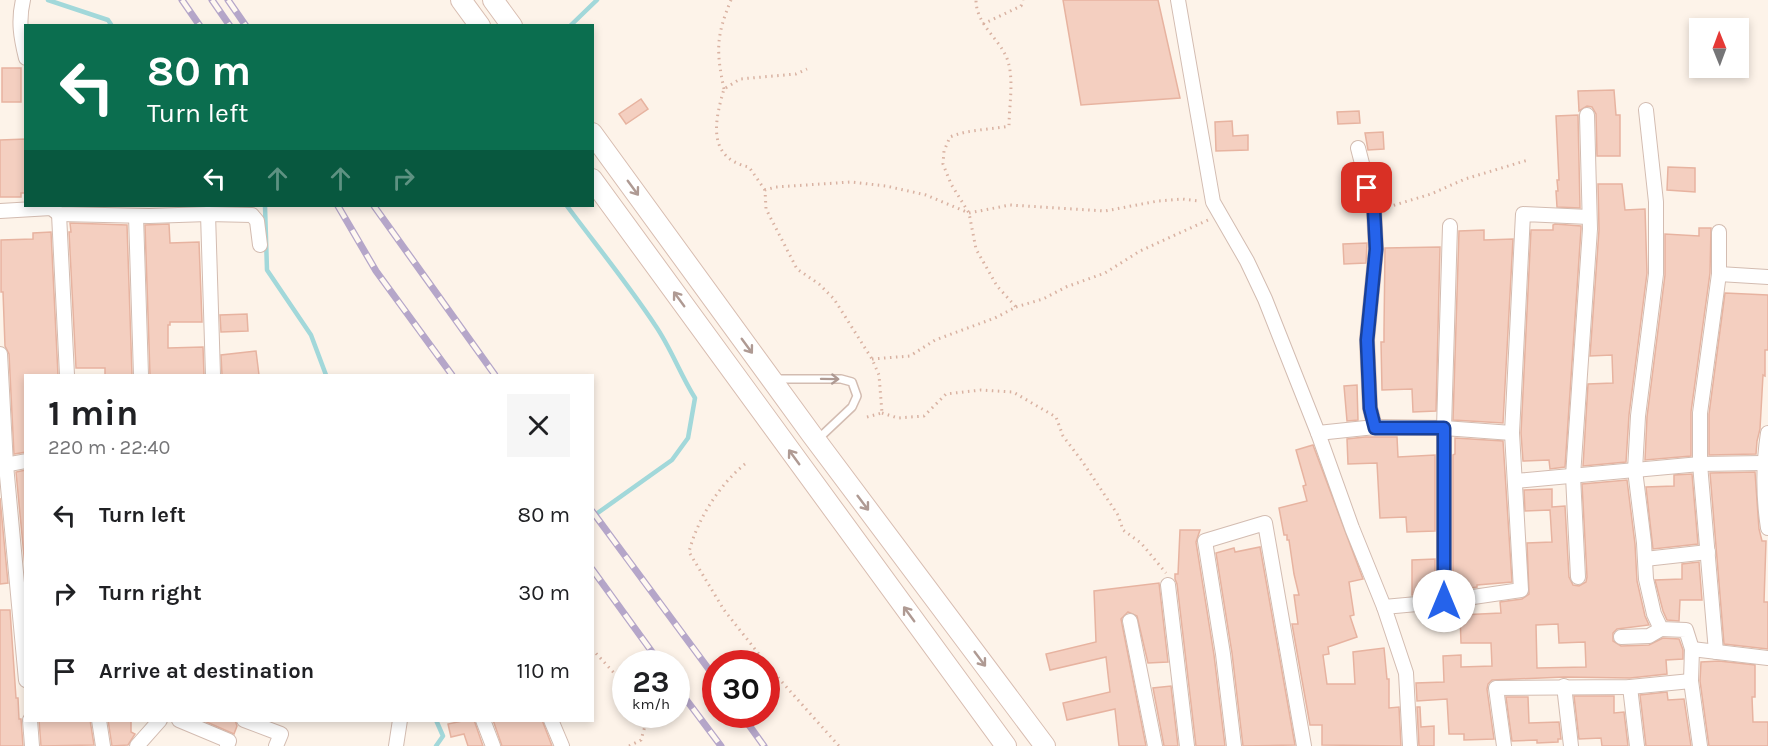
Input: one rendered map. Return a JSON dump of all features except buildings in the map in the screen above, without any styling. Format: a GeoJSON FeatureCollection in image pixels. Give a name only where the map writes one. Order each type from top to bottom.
{"type":"FeatureCollection","features":[{"type":"Feature","properties":{"kind":"street"},"geometry":{"type":"LineString","coordinates":[[23,0],[20,13],[20,34],[24,50]]}},
{"type":"Feature","properties":{"kind":"street"},"geometry":{"type":"LineString","coordinates":[[461,0],[479,24]]}},
{"type":"Feature","properties":{"kind":"street"},"geometry":{"type":"LineString","coordinates":[[493,0],[511,24]]}},
{"type":"Feature","properties":{"kind":"street"},"geometry":{"type":"LineString","coordinates":[[1178,0],[1216,209],[1247,261],[1260,290],[1318,433],[1352,528],[1384,607],[1406,673],[1410,746]]}},
{"type":"Feature","properties":{"kind":"street"},"geometry":{"type":"LineString","coordinates":[[1646,110],[1656,202],[1656,274],[1638,416],[1635,470],[1646,579],[1654,614],[1661,629]]}},
{"type":"Feature","properties":{"kind":"street"},"geometry":{"type":"LineString","coordinates":[[1578,577],[1573,476],[1590,229],[1587,116]]}},
{"type":"Feature","properties":{"kind":"street"},"geometry":{"type":"LineString","coordinates":[[596,137],[816,441],[1045,746]]}},
{"type":"Feature","properties":{"kind":"street"},"geometry":{"type":"LineString","coordinates":[[1358,148],[1374,210],[1376,249],[1367,340],[1370,408],[1375,428]]}},
{"type":"Feature","properties":{"kind":"street"},"geometry":{"type":"LineString","coordinates":[[594,182],[1006,746]]}},
{"type":"Feature","properties":{"kind":"street"},"geometry":{"type":"LineString","coordinates":[[0,211],[53,209],[136,216],[252,215],[257,221],[260,245]]}},
{"type":"Feature","properties":{"kind":"street"},"geometry":{"type":"LineString","coordinates":[[53,209],[67,374]]}},
{"type":"Feature","properties":{"kind":"street"},"geometry":{"type":"LineString","coordinates":[[208,214],[213,374]]}},
{"type":"Feature","properties":{"kind":"street"},"geometry":{"type":"LineString","coordinates":[[1384,607],[1521,590],[1512,433],[1522,214],[1589,218]]}},
{"type":"Feature","properties":{"kind":"street"},"geometry":{"type":"LineString","coordinates":[[136,216],[141,374]]}},
{"type":"Feature","properties":{"kind":"street"},"geometry":{"type":"LineString","coordinates":[[1444,601],[1444,428],[1450,225]]}},
{"type":"Feature","properties":{"kind":"street"},"geometry":{"type":"LineString","coordinates":[[1716,652],[1700,464],[1700,413],[1719,274],[1719,232]]}},
{"type":"Feature","properties":{"kind":"street"},"geometry":{"type":"LineString","coordinates":[[1719,274],[1768,277]]}},
{"type":"Feature","properties":{"kind":"street"},"geometry":{"type":"LineString","coordinates":[[0,354],[3,466],[24,661]]}},
{"type":"Feature","properties":{"kind":"street"},"geometry":{"type":"LineString","coordinates":[[1318,433],[1375,428],[1444,428],[1512,433]]}},
{"type":"Feature","properties":{"kind":"street"},"geometry":{"type":"LineString","coordinates":[[1768,433],[1763,463],[1768,528]]}},
{"type":"Feature","properties":{"kind":"street"},"geometry":{"type":"LineString","coordinates":[[3,466],[24,461]]}},
{"type":"Feature","properties":{"kind":"street"},"geometry":{"type":"LineString","coordinates":[[1516,481],[1700,464],[1763,463]]}},
{"type":"Feature","properties":{"kind":"street"},"geometry":{"type":"LineString","coordinates":[[1234,746],[1223,654],[1204,541],[1265,523],[1304,746]]}},
{"type":"Feature","properties":{"kind":"street"},"geometry":{"type":"LineString","coordinates":[[1645,559],[1708,552]]}},
{"type":"Feature","properties":{"kind":"street"},"geometry":{"type":"LineString","coordinates":[[1168,585],[1187,746]]}},
{"type":"Feature","properties":{"kind":"street"},"geometry":{"type":"LineString","coordinates":[[1130,621],[1155,746]]}},
{"type":"Feature","properties":{"kind":"street"},"geometry":{"type":"LineString","coordinates":[[1621,637],[1649,636],[1661,629],[1686,630],[1692,650],[1692,681],[1700,746]]}},
{"type":"Feature","properties":{"kind":"street"},"geometry":{"type":"LineString","coordinates":[[1692,650],[1768,657]]}},
{"type":"Feature","properties":{"kind":"street"},"geometry":{"type":"LineString","coordinates":[[1504,746],[1496,688],[1630,687],[1692,681]]}},
{"type":"Feature","properties":{"kind":"street"},"geometry":{"type":"LineString","coordinates":[[1564,686],[1571,746]]}},
{"type":"Feature","properties":{"kind":"street"},"geometry":{"type":"LineString","coordinates":[[1630,687],[1636,746]]}},
{"type":"Feature","properties":{"kind":"street"},"geometry":{"type":"LineString","coordinates":[[30,722],[32,746]]}},
{"type":"Feature","properties":{"kind":"street"},"geometry":{"type":"LineString","coordinates":[[99,722],[103,746]]}},
{"type":"Feature","properties":{"kind":"street"},"geometry":{"type":"LineString","coordinates":[[137,746],[158,722]]}},
{"type":"Feature","properties":{"kind":"street"},"geometry":{"type":"LineString","coordinates":[[184,722],[229,741],[227,746]]}},
{"type":"Feature","properties":{"kind":"street"},"geometry":{"type":"LineString","coordinates":[[249,722],[281,734],[276,746]]}},
{"type":"Feature","properties":{"kind":"street"},"geometry":{"type":"LineString","coordinates":[[396,746],[400,722]]}},
{"type":"Feature","properties":{"kind":"street"},"geometry":{"type":"LineString","coordinates":[[484,722],[493,746]]}},
{"type":"Feature","properties":{"kind":"street"},"geometry":{"type":"LineString","coordinates":[[552,722],[562,746]]}},
{"type":"Feature","properties":{"kind":"lane"},"geometry":{"type":"LineString","coordinates":[[772,380],[841,379],[852,382],[857,396],[852,407],[816,441]]}},
{"type":"Feature","properties":{"kind":"path"},"geometry":{"type":"LineString","coordinates":[[731,0],[717,45],[724,89],[715,123],[717,142],[725,154],[738,165],[749,167],[765,190],[766,209],[796,269],[819,284],[834,299],[872,359],[879,375],[882,412]]}},
{"type":"Feature","properties":{"kind":"path"},"geometry":{"type":"LineString","coordinates":[[976,0],[976,9],[983,24],[1005,56],[1010,69],[1009,126],[963,132],[950,137],[944,151],[944,164],[951,184],[969,213],[976,249],[997,286],[1016,307]]}},
{"type":"Feature","properties":{"kind":"path"},"geometry":{"type":"LineString","coordinates":[[983,24],[1021,6],[1023,0]]}},
{"type":"Feature","properties":{"kind":"path"},"geometry":{"type":"LineString","coordinates":[[724,89],[740,80],[796,74],[807,69]]}},
{"type":"Feature","properties":{"kind":"path"},"geometry":{"type":"LineString","coordinates":[[1374,210],[1413,200],[1466,179],[1528,160]]}},
{"type":"Feature","properties":{"kind":"path"},"geometry":{"type":"LineString","coordinates":[[765,190],[776,187],[851,182],[886,186],[926,195],[969,213],[1010,204],[1105,211],[1182,199],[1216,209]]}},
{"type":"Feature","properties":{"kind":"path"},"geometry":{"type":"LineString","coordinates":[[872,359],[910,356],[935,340],[1105,273],[1140,250],[1216,209]]}},
{"type":"Feature","properties":{"kind":"path"},"geometry":{"type":"LineString","coordinates":[[867,417],[882,412],[898,418],[924,416],[946,394],[981,390],[1013,392],[1056,417],[1063,436],[1082,460],[1118,515],[1123,530],[1141,543],[1153,556],[1168,575],[1168,585]]}},
{"type":"Feature","properties":{"kind":"path"},"geometry":{"type":"LineString","coordinates":[[745,464],[735,472],[716,497],[693,535],[689,552],[724,610],[756,650]]}},
{"type":"Feature","properties":{"kind":"path"},"geometry":{"type":"LineString","coordinates":[[594,651],[612,671]]}},
{"type":"Feature","properties":{"kind":"path"},"geometry":{"type":"LineString","coordinates":[[780,679],[839,746]]}},
{"type":"Feature","properties":{"kind":"path"},"geometry":{"type":"LineString","coordinates":[[629,746],[641,740],[644,728]]}},
{"type":"Feature","properties":{"kind":"waterway"},"geometry":{"type":"LineString","coordinates":[[48,0],[108,20],[111,24]]}},
{"type":"Feature","properties":{"kind":"waterway"},"geometry":{"type":"LineString","coordinates":[[572,24],[597,0]]}},
{"type":"Feature","properties":{"kind":"waterway"},"geometry":{"type":"LineString","coordinates":[[265,207],[267,270],[311,335],[326,374]]}},
{"type":"Feature","properties":{"kind":"waterway"},"geometry":{"type":"LineString","coordinates":[[568,207],[655,325],[695,398],[688,438],[672,460],[594,516]]}},
{"type":"Feature","properties":{"kind":"waterway"},"geometry":{"type":"LineString","coordinates":[[436,746],[443,736],[437,722]]}},
{"type":"Feature","properties":{"kind":"railway"},"geometry":{"type":"LineString","coordinates":[[182,0],[199,24]]}},
{"type":"Feature","properties":{"kind":"railway"},"geometry":{"type":"LineString","coordinates":[[212,0],[229,24]]}},
{"type":"Feature","properties":{"kind":"railway"},"geometry":{"type":"LineString","coordinates":[[228,0],[245,24]]}},
{"type":"Feature","properties":{"kind":"railway"},"geometry":{"type":"LineString","coordinates":[[339,207],[376,271],[451,374]]}},
{"type":"Feature","properties":{"kind":"railway"},"geometry":{"type":"LineString","coordinates":[[375,207],[494,374]]}},
{"type":"Feature","properties":{"kind":"railway"},"geometry":{"type":"LineString","coordinates":[[594,514],[702,660]]}},
{"type":"Feature","properties":{"kind":"railway"},"geometry":{"type":"LineString","coordinates":[[594,572],[651,650]]}},
{"type":"Feature","properties":{"kind":"railway"},"geometry":{"type":"LineString","coordinates":[[690,705],[721,746]]}},
{"type":"Feature","properties":{"kind":"railway"},"geometry":{"type":"LineString","coordinates":[[751,728],[764,746]]}},
{"type":"Feature","properties":{"kind":"route"},"geometry":{"type":"LineString","coordinates":[[1367,188],[1374,210],[1376,249],[1367,340],[1370,408],[1375,428],[1444,428],[1444,601]]}}]}
